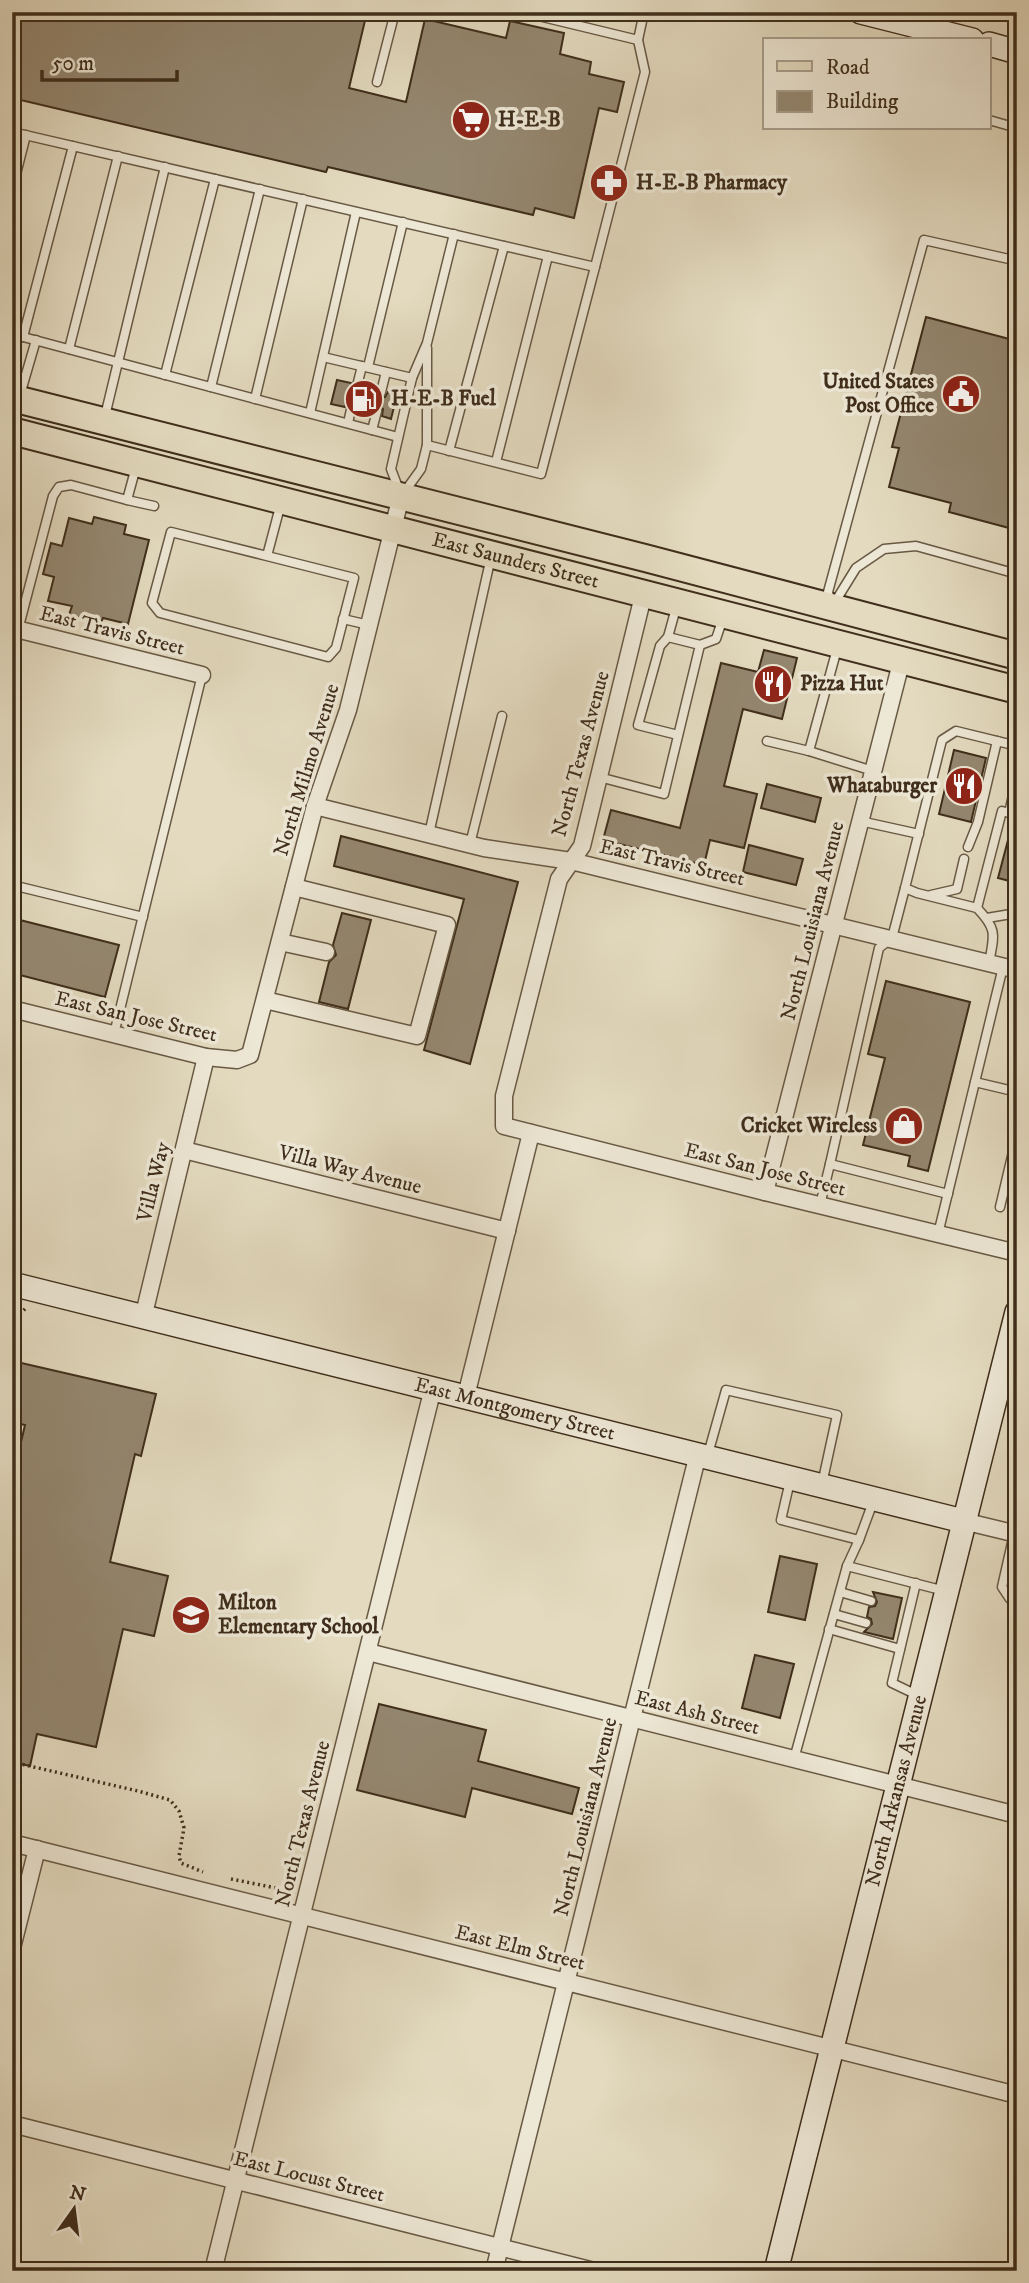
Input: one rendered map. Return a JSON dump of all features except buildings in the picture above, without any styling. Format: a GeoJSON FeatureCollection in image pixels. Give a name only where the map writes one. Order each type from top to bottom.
{"type":"FeatureCollection","features":[{"type":"Feature","properties":{"kind":"main road"},"geometry":{"type":"LineString","coordinates":[[861,12],[964,38]]}},
{"type":"Feature","properties":{"kind":"main road"},"geometry":{"type":"LineString","coordinates":[[990,44],[1017,52]]}},
{"type":"Feature","properties":{"kind":"main road","name":"East Saunders Street"},"geometry":{"type":"LineString","coordinates":[[16,399],[1017,656]]}},
{"type":"Feature","properties":{"kind":"main road"},"geometry":{"type":"LineString","coordinates":[[12,429],[17,424],[36,421],[106,436],[115,424]]}},
{"type":"Feature","properties":{"kind":"main road","name":"East Saunders Street"},"geometry":{"type":"LineString","coordinates":[[12,429],[137,464],[644,592],[1017,690]]}},
{"type":"Feature","properties":{"kind":"main road"},"geometry":{"type":"LineString","coordinates":[[589,578],[617,573],[656,578],[808,618],[831,607]]}},
{"type":"Feature","properties":{"kind":"main road","name":"East Montgomery Street"},"geometry":{"type":"LineString","coordinates":[[12,1284],[963,1521]]}},
{"type":"Feature","properties":{"kind":"main road","name":"North Arkansas Avenue"},"geometry":{"type":"LineString","coordinates":[[776,2271],[1017,1312]]}},
{"type":"Feature","properties":{"kind":"street","name":"North Milmo Avenue"},"geometry":{"type":"LineString","coordinates":[[250,1055],[315,806],[348,710],[401,496]]}},
{"type":"Feature","properties":{"kind":"street","name":"North Texas Avenue"},"geometry":{"type":"LineString","coordinates":[[504,1126],[505,1096],[559,879],[582,846],[644,592]]}},
{"type":"Feature","properties":{"kind":"street","name":"East Travis Street"},"geometry":{"type":"LineString","coordinates":[[15,629],[202,674]]}},
{"type":"Feature","properties":{"kind":"street","name":"North Louisiana Avenue"},"geometry":{"type":"LineString","coordinates":[[765,1192],[902,659]]}},
{"type":"Feature","properties":{"kind":"street","name":"East Travis Street"},"geometry":{"type":"LineString","coordinates":[[315,806],[470,844],[571,861],[1003,966]]}},
{"type":"Feature","properties":{"kind":"street"},"geometry":{"type":"LineString","coordinates":[[265,1000],[417,1036],[447,925],[294,887]]}},
{"type":"Feature","properties":{"kind":"street"},"geometry":{"type":"LineString","coordinates":[[280,942],[326,952]]}},
{"type":"Feature","properties":{"kind":"street","name":"East San Jose Street"},"geometry":{"type":"LineString","coordinates":[[12,1009],[206,1057],[237,1060],[250,1055]]}},
{"type":"Feature","properties":{"kind":"street","name":"Villa Way"},"geometry":{"type":"LineString","coordinates":[[143,1318],[206,1057]]}},
{"type":"Feature","properties":{"kind":"street","name":"East San Jose Street"},"geometry":{"type":"LineString","coordinates":[[504,1126],[1017,1253]]}},
{"type":"Feature","properties":{"kind":"street"},"geometry":{"type":"LineString","coordinates":[[466,1396],[531,1133]]}},
{"type":"Feature","properties":{"kind":"street","name":"Villa Way Avenue"},"geometry":{"type":"LineString","coordinates":[[184,1150],[506,1231]]}},
{"type":"Feature","properties":{"kind":"street","name":"North Texas Avenue"},"geometry":{"type":"LineString","coordinates":[[213,2271],[433,1388]]}},
{"type":"Feature","properties":{"kind":"street","name":"North Louisiana Avenue"},"geometry":{"type":"LineString","coordinates":[[494,2271],[702,1455]]}},
{"type":"Feature","properties":{"kind":"street","name":"East Montgomery Street"},"geometry":{"type":"LineString","coordinates":[[963,1521],[1015,1534]]}},
{"type":"Feature","properties":{"kind":"street","name":"East Ash Street"},"geometry":{"type":"LineString","coordinates":[[368,1652],[1017,1815]]}},
{"type":"Feature","properties":{"kind":"street","name":"East Elm Street"},"geometry":{"type":"LineString","coordinates":[[12,1843],[1017,2095]]}},
{"type":"Feature","properties":{"kind":"street"},"geometry":{"type":"LineString","coordinates":[[12,1948],[37,1849]]}},
{"type":"Feature","properties":{"kind":"street","name":"East Locust Street"},"geometry":{"type":"LineString","coordinates":[[12,2124],[594,2271]]}},
{"type":"Feature","properties":{"kind":"lane"},"geometry":{"type":"LineString","coordinates":[[377,82],[395,12]]}},
{"type":"Feature","properties":{"kind":"lane"},"geometry":{"type":"LineString","coordinates":[[522,12],[638,40]]}},
{"type":"Feature","properties":{"kind":"lane"},"geometry":{"type":"LineString","coordinates":[[427,445],[541,474],[645,72],[638,40],[644,12]]}},
{"type":"Feature","properties":{"kind":"lane"},"geometry":{"type":"LineString","coordinates":[[990,120],[1017,128]]}},
{"type":"Feature","properties":{"kind":"lane"},"geometry":{"type":"LineString","coordinates":[[12,132],[595,267]]}},
{"type":"Feature","properties":{"kind":"lane"},"geometry":{"type":"LineString","coordinates":[[12,190],[26,135]]}},
{"type":"Feature","properties":{"kind":"lane"},"geometry":{"type":"LineString","coordinates":[[23,337],[73,146]]}},
{"type":"Feature","properties":{"kind":"lane"},"geometry":{"type":"LineString","coordinates":[[69,349],[118,156]]}},
{"type":"Feature","properties":{"kind":"lane"},"geometry":{"type":"LineString","coordinates":[[115,424],[116,362],[165,167]]}},
{"type":"Feature","properties":{"kind":"lane"},"geometry":{"type":"LineString","coordinates":[[165,375],[215,179]]}},
{"type":"Feature","properties":{"kind":"lane"},"geometry":{"type":"LineString","coordinates":[[211,387],[260,189]]}},
{"type":"Feature","properties":{"kind":"lane"},"geometry":{"type":"LineString","coordinates":[[255,399],[303,199]]}},
{"type":"Feature","properties":{"kind":"lane"},"geometry":{"type":"LineString","coordinates":[[310,413],[356,212]]}},
{"type":"Feature","properties":{"kind":"lane"},"geometry":{"type":"LineString","coordinates":[[357,386],[365,367],[403,222]]}},
{"type":"Feature","properties":{"kind":"lane"},"geometry":{"type":"LineString","coordinates":[[401,496],[391,469],[412,378],[427,344],[454,234]]}},
{"type":"Feature","properties":{"kind":"lane"},"geometry":{"type":"LineString","coordinates":[[831,607],[828,592],[924,240],[1009,259],[1017,249]]}},
{"type":"Feature","properties":{"kind":"lane"},"geometry":{"type":"LineString","coordinates":[[449,450],[504,246]]}},
{"type":"Feature","properties":{"kind":"lane"},"geometry":{"type":"LineString","coordinates":[[496,462],[548,256]]}},
{"type":"Feature","properties":{"kind":"lane"},"geometry":{"type":"LineString","coordinates":[[12,334],[398,437]]}},
{"type":"Feature","properties":{"kind":"lane"},"geometry":{"type":"LineString","coordinates":[[16,399],[36,340]]}},
{"type":"Feature","properties":{"kind":"lane"},"geometry":{"type":"LineString","coordinates":[[401,496],[421,469],[427,445],[427,344]]}},
{"type":"Feature","properties":{"kind":"lane"},"geometry":{"type":"LineString","coordinates":[[323,357],[412,378]]}},
{"type":"Feature","properties":{"kind":"lane"},"geometry":{"type":"LineString","coordinates":[[381,392],[386,372]]}},
{"type":"Feature","properties":{"kind":"lane"},"geometry":{"type":"LineString","coordinates":[[348,424],[352,405]]}},
{"type":"Feature","properties":{"kind":"lane"},"geometry":{"type":"LineString","coordinates":[[372,430],[377,411]]}},
{"type":"Feature","properties":{"kind":"lane"},"geometry":{"type":"LineString","coordinates":[[127,500],[137,464]]}},
{"type":"Feature","properties":{"kind":"lane"},"geometry":{"type":"LineString","coordinates":[[15,629],[53,496],[59,487],[71,485],[154,506]]}},
{"type":"Feature","properties":{"kind":"lane"},"geometry":{"type":"LineString","coordinates":[[267,556],[282,500]]}},
{"type":"Feature","properties":{"kind":"lane"},"geometry":{"type":"LineString","coordinates":[[171,532],[267,556],[354,578],[336,648],[328,657],[160,613],[152,603],[171,532]]}},
{"type":"Feature","properties":{"kind":"lane"},"geometry":{"type":"LineString","coordinates":[[831,607],[856,568],[884,549],[916,546],[1017,574]]}},
{"type":"Feature","properties":{"kind":"lane"},"geometry":{"type":"LineString","coordinates":[[429,834],[492,554]]}},
{"type":"Feature","properties":{"kind":"lane"},"geometry":{"type":"LineString","coordinates":[[678,601],[668,637],[660,646],[638,725],[678,735]]}},
{"type":"Feature","properties":{"kind":"lane"},"geometry":{"type":"LineString","coordinates":[[668,637],[700,645],[716,639],[725,613]]}},
{"type":"Feature","properties":{"kind":"lane"},"geometry":{"type":"LineString","coordinates":[[343,619],[369,625]]}},
{"type":"Feature","properties":{"kind":"lane"},"geometry":{"type":"LineString","coordinates":[[809,751],[839,643]]}},
{"type":"Feature","properties":{"kind":"lane"},"geometry":{"type":"LineString","coordinates":[[599,777],[664,794],[700,645]]}},
{"type":"Feature","properties":{"kind":"lane"},"geometry":{"type":"LineString","coordinates":[[114,1034],[202,674]]}},
{"type":"Feature","properties":{"kind":"lane"},"geometry":{"type":"LineString","coordinates":[[470,844],[502,716]]}},
{"type":"Feature","properties":{"kind":"lane"},"geometry":{"type":"LineString","coordinates":[[820,1206],[879,948],[892,938],[942,740],[956,731],[1017,746]]}},
{"type":"Feature","properties":{"kind":"lane"},"geometry":{"type":"LineString","coordinates":[[767,741],[873,771]]}},
{"type":"Feature","properties":{"kind":"lane"},"geometry":{"type":"LineString","coordinates":[[968,847],[978,822],[997,741]]}},
{"type":"Feature","properties":{"kind":"lane"},"geometry":{"type":"LineString","coordinates":[[977,908],[1002,811],[1013,814],[1017,778]]}},
{"type":"Feature","properties":{"kind":"lane"},"geometry":{"type":"LineString","coordinates":[[860,821],[919,834]]}},
{"type":"Feature","properties":{"kind":"lane"},"geometry":{"type":"LineString","coordinates":[[929,896],[957,889],[964,859]]}},
{"type":"Feature","properties":{"kind":"lane"},"geometry":{"type":"LineString","coordinates":[[12,884],[143,917]]}},
{"type":"Feature","properties":{"kind":"lane"},"geometry":{"type":"LineString","coordinates":[[905,888],[977,908],[987,918],[1003,966],[938,1234]]}},
{"type":"Feature","properties":{"kind":"lane"},"geometry":{"type":"LineString","coordinates":[[987,918],[1017,913]]}},
{"type":"Feature","properties":{"kind":"lane"},"geometry":{"type":"LineString","coordinates":[[975,1082],[1017,1092]]}},
{"type":"Feature","properties":{"kind":"lane"},"geometry":{"type":"LineString","coordinates":[[1000,1207],[1017,1135]]}},
{"type":"Feature","properties":{"kind":"lane"},"geometry":{"type":"LineString","coordinates":[[830,1164],[947,1194]]}},
{"type":"Feature","properties":{"kind":"lane"},"geometry":{"type":"LineString","coordinates":[[702,1455],[726,1390],[837,1415],[822,1486]]}},
{"type":"Feature","properties":{"kind":"lane"},"geometry":{"type":"LineString","coordinates":[[791,1478],[781,1520],[859,1540]]}},
{"type":"Feature","properties":{"kind":"lane"},"geometry":{"type":"LineString","coordinates":[[794,1759],[847,1566],[874,1499]]}},
{"type":"Feature","properties":{"kind":"lane"},"geometry":{"type":"LineString","coordinates":[[1015,1534],[1002,1587],[1010,1599],[1017,1600]]}},
{"type":"Feature","properties":{"kind":"lane"},"geometry":{"type":"LineString","coordinates":[[847,1566],[945,1591]]}},
{"type":"Feature","properties":{"kind":"lane"},"geometry":{"type":"LineString","coordinates":[[916,1583],[909,1611],[899,1632],[900,1649],[892,1684],[919,1696]]}},
{"type":"Feature","properties":{"kind":"lane"},"geometry":{"type":"LineString","coordinates":[[840,1592],[871,1601]]}},
{"type":"Feature","properties":{"kind":"lane"},"geometry":{"type":"LineString","coordinates":[[900,1608],[909,1611]]}},
{"type":"Feature","properties":{"kind":"lane"},"geometry":{"type":"LineString","coordinates":[[834,1614],[866,1623]]}},
{"type":"Feature","properties":{"kind":"lane"},"geometry":{"type":"LineString","coordinates":[[829,1629],[900,1649]]}},
{"type":"Feature","properties":{"kind":"path"},"geometry":{"type":"LineString","coordinates":[[12,1322],[27,1307],[38,1309]]}},
{"type":"Feature","properties":{"kind":"path"},"geometry":{"type":"LineString","coordinates":[[12,1762],[170,1800],[179,1811],[184,1828],[179,1856],[181,1863],[214,1875]]}},
{"type":"Feature","properties":{"kind":"path"},"geometry":{"type":"LineString","coordinates":[[227,1878],[290,1892],[294,1878]]}},
{"type":"Feature","properties":{"kind":"place","name":"H-E-B"},"geometry":{"type":"Point","coordinates":[471,120]}},
{"type":"Feature","properties":{"kind":"place","name":"H-E-B Pharmacy"},"geometry":{"type":"Point","coordinates":[609,183]}},
{"type":"Feature","properties":{"kind":"place","name":"United States Post Office"},"geometry":{"type":"Point","coordinates":[961,394]}},
{"type":"Feature","properties":{"kind":"place","name":"H-E-B Fuel"},"geometry":{"type":"Point","coordinates":[364,399]}},
{"type":"Feature","properties":{"kind":"place","name":"Pizza Hut"},"geometry":{"type":"Point","coordinates":[773,684]}},
{"type":"Feature","properties":{"kind":"place","name":"Whataburger"},"geometry":{"type":"Point","coordinates":[964,786]}},
{"type":"Feature","properties":{"kind":"place","name":"Cricket Wireless"},"geometry":{"type":"Point","coordinates":[904,1126]}},
{"type":"Feature","properties":{"kind":"place","name":"Milton Elementary School"},"geometry":{"type":"Point","coordinates":[191,1615]}}]}
